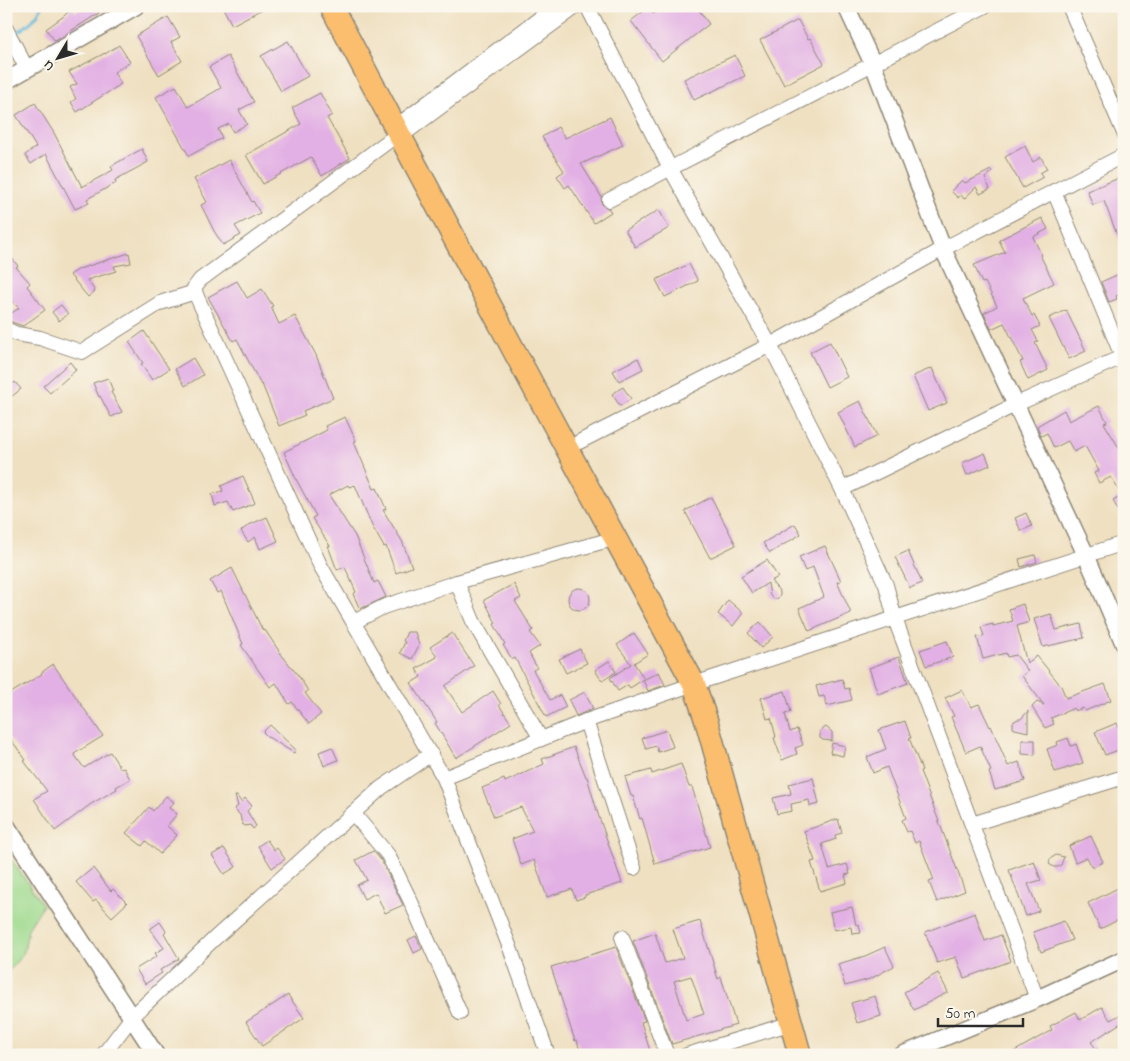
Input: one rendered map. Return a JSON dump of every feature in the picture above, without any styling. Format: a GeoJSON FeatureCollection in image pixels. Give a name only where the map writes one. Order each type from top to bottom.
{"type":"FeatureCollection","features":[{"type":"Feature","properties":{"kind":"highway"},"geometry":{"type":"LineString","coordinates":[[331,6],[579,442],[720,720],[813,1055]]}},
{"type":"Feature","properties":{"kind":"highway"},"geometry":{"type":"LineString","coordinates":[[346,6],[402,129],[518,358],[616,538],[700,682],[707,723],[800,1055]]}},
{"type":"Feature","properties":{"kind":"street"},"geometry":{"type":"LineString","coordinates":[[6,81],[24,62],[136,6]]}},
{"type":"Feature","properties":{"kind":"street"},"geometry":{"type":"LineString","coordinates":[[402,129],[556,6]]}},
{"type":"Feature","properties":{"kind":"street"},"geometry":{"type":"LineString","coordinates":[[548,1055],[510,948],[444,778],[310,545],[195,292],[195,284],[402,129],[577,6]]}},
{"type":"Feature","properties":{"kind":"street"},"geometry":{"type":"LineString","coordinates":[[587,6],[670,168],[770,345],[842,489],[883,577],[893,606],[895,619],[1037,999]]}},
{"type":"Feature","properties":{"kind":"street"},"geometry":{"type":"LineString","coordinates":[[846,6],[873,64],[943,249],[1086,555],[1124,644]]}},
{"type":"Feature","properties":{"kind":"street"},"geometry":{"type":"LineString","coordinates":[[610,200],[985,6]]}},
{"type":"Feature","properties":{"kind":"street"},"geometry":{"type":"LineString","coordinates":[[1069,6],[1124,133]]}},
{"type":"Feature","properties":{"kind":"street"},"geometry":{"type":"LineString","coordinates":[[7,30],[24,62]]}},
{"type":"Feature","properties":{"kind":"street"},"geometry":{"type":"LineString","coordinates":[[579,442],[770,345],[943,249],[1124,155]]}},
{"type":"Feature","properties":{"kind":"street"},"geometry":{"type":"LineString","coordinates":[[842,489],[1016,404],[1123,358],[1054,191]]}},
{"type":"Feature","properties":{"kind":"street"},"geometry":{"type":"LineString","coordinates":[[6,329],[17,334],[40,338],[82,352],[160,303],[195,292]]}},
{"type":"Feature","properties":{"kind":"street"},"geometry":{"type":"LineString","coordinates":[[354,622],[383,607],[457,582],[616,538]]}},
{"type":"Feature","properties":{"kind":"street"},"geometry":{"type":"LineString","coordinates":[[444,778],[586,721],[1124,543]]}},
{"type":"Feature","properties":{"kind":"street"},"geometry":{"type":"LineString","coordinates":[[457,582],[473,621],[540,739]]}},
{"type":"Feature","properties":{"kind":"street"},"geometry":{"type":"LineString","coordinates":[[586,721],[634,868]]}},
{"type":"Feature","properties":{"kind":"street"},"geometry":{"type":"LineString","coordinates":[[103,1055],[132,1018],[194,956],[381,788],[431,754]]}},
{"type":"Feature","properties":{"kind":"street"},"geometry":{"type":"LineString","coordinates":[[972,824],[1124,778]]}},
{"type":"Feature","properties":{"kind":"street"},"geometry":{"type":"LineString","coordinates":[[353,813],[388,855],[460,1013]]}},
{"type":"Feature","properties":{"kind":"street"},"geometry":{"type":"LineString","coordinates":[[6,825],[156,1055]]}},
{"type":"Feature","properties":{"kind":"street"},"geometry":{"type":"LineString","coordinates":[[622,937],[667,1055]]}},
{"type":"Feature","properties":{"kind":"street"},"geometry":{"type":"LineString","coordinates":[[902,1055],[1037,999],[1124,960]]}},
{"type":"Feature","properties":{"kind":"street"},"geometry":{"type":"LineString","coordinates":[[687,1055],[792,1023]]}},
{"type":"Feature","properties":{"kind":"green space"},"geometry":{"type":"Polygon","coordinates":[[[6,852],[43,905],[28,929],[24,952],[6,975],[6,852]]]}},
{"type":"Feature","properties":{"kind":"building"},"geometry":{"type":"Polygon","coordinates":[[[84,6],[96,6],[99,13],[55,41],[46,29],[72,8],[75,12],[84,6]]]}},
{"type":"Feature","properties":{"kind":"building"},"geometry":{"type":"Polygon","coordinates":[[[222,6],[268,6],[232,25],[222,6]]]}},
{"type":"Feature","properties":{"kind":"building"},"geometry":{"type":"Polygon","coordinates":[[[663,6],[696,6],[709,24],[662,61],[631,21],[649,7],[653,14],[663,6]]]}},
{"type":"Feature","properties":{"kind":"building"},"geometry":{"type":"Polygon","coordinates":[[[168,17],[180,37],[171,42],[182,61],[159,75],[136,36],[168,17]]]}},
{"type":"Feature","properties":{"kind":"building"},"geometry":{"type":"Polygon","coordinates":[[[798,20],[824,64],[784,85],[760,40],[798,20]]]}},
{"type":"Feature","properties":{"kind":"building"},"geometry":{"type":"Polygon","coordinates":[[[288,41],[308,76],[281,91],[261,56],[288,41]]]}},
{"type":"Feature","properties":{"kind":"building"},"geometry":{"type":"Polygon","coordinates":[[[119,45],[130,62],[114,72],[121,84],[77,112],[71,102],[76,99],[70,87],[77,84],[69,72],[119,45]]]}},
{"type":"Feature","properties":{"kind":"building"},"geometry":{"type":"Polygon","coordinates":[[[735,55],[745,76],[694,100],[684,79],[735,55]]]}},
{"type":"Feature","properties":{"kind":"building"},"geometry":{"type":"Polygon","coordinates":[[[228,56],[254,102],[239,110],[247,124],[233,132],[229,124],[218,129],[222,138],[189,156],[156,97],[176,86],[188,107],[221,88],[209,67],[228,56]]]}},
{"type":"Feature","properties":{"kind":"building"},"geometry":{"type":"Polygon","coordinates":[[[320,93],[332,115],[327,118],[350,158],[322,176],[311,157],[263,184],[246,155],[301,124],[292,108],[320,93]]]}},
{"type":"Feature","properties":{"kind":"building"},"geometry":{"type":"Polygon","coordinates":[[[35,103],[54,133],[82,187],[113,170],[111,166],[142,149],[148,162],[115,180],[116,183],[87,199],[89,203],[75,209],[46,154],[31,164],[25,155],[36,147],[16,115],[35,103]]]}},
{"type":"Feature","properties":{"kind":"building"},"geometry":{"type":"Polygon","coordinates":[[[610,117],[623,145],[581,164],[601,196],[602,204],[611,212],[594,223],[569,185],[565,188],[557,176],[564,171],[542,137],[558,127],[565,138],[610,117]]]}},
{"type":"Feature","properties":{"kind":"building"},"geometry":{"type":"Polygon","coordinates":[[[1025,146],[1033,162],[1041,157],[1047,169],[1040,173],[1043,177],[1023,188],[1005,157],[1025,146]]]}},
{"type":"Feature","properties":{"kind":"building"},"geometry":{"type":"Polygon","coordinates":[[[229,160],[260,213],[235,226],[241,235],[223,245],[201,205],[207,202],[194,179],[229,160]]]}},
{"type":"Feature","properties":{"kind":"building"},"geometry":{"type":"Polygon","coordinates":[[[991,170],[992,172],[985,178],[990,189],[980,194],[976,187],[964,199],[961,195],[958,198],[951,191],[962,180],[965,183],[991,170]]]}},
{"type":"Feature","properties":{"kind":"building"},"geometry":{"type":"Polygon","coordinates":[[[1124,176],[1123,250],[1104,201],[1093,205],[1087,191],[1124,176]]]}},
{"type":"Feature","properties":{"kind":"building"},"geometry":{"type":"Polygon","coordinates":[[[659,210],[669,228],[635,247],[625,230],[659,210]]]}},
{"type":"Feature","properties":{"kind":"building"},"geometry":{"type":"Polygon","coordinates":[[[1042,218],[1048,229],[1033,237],[1054,283],[1023,298],[1032,316],[1034,315],[1040,326],[1032,330],[1038,341],[1035,343],[1048,370],[1028,380],[1020,362],[1023,361],[1004,323],[991,329],[984,313],[997,306],[985,282],[982,283],[974,265],[1005,252],[999,240],[1042,218]]]}},
{"type":"Feature","properties":{"kind":"building"},"geometry":{"type":"Polygon","coordinates":[[[6,251],[18,266],[16,267],[30,283],[27,286],[45,310],[23,326],[9,321],[6,317],[19,308],[6,296],[6,251]]]}},
{"type":"Feature","properties":{"kind":"building"},"geometry":{"type":"Polygon","coordinates":[[[129,253],[131,263],[114,266],[116,271],[87,280],[95,291],[88,297],[70,275],[79,269],[129,253]]]}},
{"type":"Feature","properties":{"kind":"building"},"geometry":{"type":"Polygon","coordinates":[[[689,264],[698,281],[665,297],[656,280],[689,264]]]}},
{"type":"Feature","properties":{"kind":"building"},"geometry":{"type":"Polygon","coordinates":[[[1119,274],[1124,286],[1124,293],[1116,296],[1117,299],[1109,302],[1101,282],[1119,274]]]}},
{"type":"Feature","properties":{"kind":"building"},"geometry":{"type":"Polygon","coordinates":[[[237,281],[247,298],[262,289],[273,306],[271,307],[279,324],[295,316],[316,355],[333,398],[303,411],[305,415],[279,426],[262,384],[237,339],[233,341],[208,297],[237,281]]]}},
{"type":"Feature","properties":{"kind":"building"},"geometry":{"type":"Polygon","coordinates":[[[61,305],[68,314],[59,321],[52,312],[61,305]]]}},
{"type":"Feature","properties":{"kind":"building"},"geometry":{"type":"Polygon","coordinates":[[[1066,310],[1086,351],[1069,359],[1049,318],[1066,310]]]}},
{"type":"Feature","properties":{"kind":"building"},"geometry":{"type":"Polygon","coordinates":[[[144,331],[169,369],[152,380],[129,342],[144,331]]]}},
{"type":"Feature","properties":{"kind":"building"},"geometry":{"type":"Polygon","coordinates":[[[830,342],[847,377],[827,387],[810,352],[830,342]]]}},
{"type":"Feature","properties":{"kind":"building"},"geometry":{"type":"Polygon","coordinates":[[[193,358],[203,375],[185,386],[175,369],[193,358]]]}},
{"type":"Feature","properties":{"kind":"building"},"geometry":{"type":"Polygon","coordinates":[[[638,358],[643,369],[619,381],[613,371],[638,358]]]}},
{"type":"Feature","properties":{"kind":"building"},"geometry":{"type":"Polygon","coordinates":[[[70,362],[76,370],[50,393],[43,386],[70,362]]]}},
{"type":"Feature","properties":{"kind":"building"},"geometry":{"type":"Polygon","coordinates":[[[932,368],[947,403],[928,411],[913,376],[932,368]]]}},
{"type":"Feature","properties":{"kind":"building"},"geometry":{"type":"Polygon","coordinates":[[[108,378],[113,391],[111,392],[122,412],[111,417],[93,383],[108,378]]]}},
{"type":"Feature","properties":{"kind":"building"},"geometry":{"type":"Polygon","coordinates":[[[15,382],[21,389],[6,401],[6,390],[15,382]]]}},
{"type":"Feature","properties":{"kind":"building"},"geometry":{"type":"Polygon","coordinates":[[[623,387],[631,399],[620,406],[612,394],[623,387]]]}},
{"type":"Feature","properties":{"kind":"building"},"geometry":{"type":"Polygon","coordinates":[[[860,401],[877,436],[855,447],[838,412],[860,401]]]}},
{"type":"Feature","properties":{"kind":"building"},"geometry":{"type":"Polygon","coordinates":[[[1099,406],[1107,422],[1104,423],[1124,456],[1124,520],[1113,501],[1122,496],[1111,477],[1099,483],[1094,473],[1099,471],[1085,446],[1074,452],[1068,441],[1054,448],[1047,433],[1041,436],[1037,426],[1064,410],[1069,421],[1099,406]]]}},
{"type":"Feature","properties":{"kind":"building"},"geometry":{"type":"Polygon","coordinates":[[[345,417],[374,489],[377,488],[386,509],[383,510],[402,541],[412,567],[396,573],[386,546],[384,547],[372,526],[355,485],[349,487],[348,485],[329,495],[355,536],[374,583],[378,581],[386,597],[360,609],[353,594],[356,592],[345,567],[337,570],[328,546],[330,546],[312,518],[316,516],[284,452],[327,430],[325,426],[345,417]]]}},
{"type":"Feature","properties":{"kind":"building"},"geometry":{"type":"Polygon","coordinates":[[[985,453],[990,465],[967,475],[962,463],[985,453]]]}},
{"type":"Feature","properties":{"kind":"building"},"geometry":{"type":"Polygon","coordinates":[[[243,476],[255,503],[233,512],[228,502],[215,506],[212,494],[223,491],[221,486],[243,476]]]}},
{"type":"Feature","properties":{"kind":"building"},"geometry":{"type":"Polygon","coordinates":[[[711,497],[736,545],[710,558],[685,511],[711,497]]]}},
{"type":"Feature","properties":{"kind":"building"},"geometry":{"type":"Polygon","coordinates":[[[1026,513],[1032,526],[1021,531],[1015,518],[1026,513]]]}},
{"type":"Feature","properties":{"kind":"building"},"geometry":{"type":"Polygon","coordinates":[[[267,517],[278,541],[260,549],[255,537],[248,542],[241,531],[267,517]]]}},
{"type":"Feature","properties":{"kind":"building"},"geometry":{"type":"Polygon","coordinates":[[[795,524],[801,534],[770,553],[763,543],[795,524]]]}},
{"type":"Feature","properties":{"kind":"building"},"geometry":{"type":"Polygon","coordinates":[[[825,546],[841,581],[837,582],[851,613],[809,631],[799,608],[824,597],[813,567],[805,571],[799,557],[825,546]]]}},
{"type":"Feature","properties":{"kind":"building"},"geometry":{"type":"Polygon","coordinates":[[[908,551],[922,583],[910,588],[895,557],[908,551]]]}},
{"type":"Feature","properties":{"kind":"building"},"geometry":{"type":"Polygon","coordinates":[[[1035,555],[1037,562],[1021,567],[1019,559],[1035,555]]]}},
{"type":"Feature","properties":{"kind":"building"},"geometry":{"type":"Polygon","coordinates":[[[767,560],[778,577],[771,581],[780,592],[777,599],[770,596],[768,583],[752,593],[741,576],[767,560]]]}},
{"type":"Feature","properties":{"kind":"building"},"geometry":{"type":"Polygon","coordinates":[[[232,568],[263,631],[265,630],[300,678],[308,691],[305,693],[321,714],[309,724],[292,702],[289,704],[276,683],[270,687],[241,645],[243,644],[221,591],[217,593],[210,581],[232,568]]]}},
{"type":"Feature","properties":{"kind":"building"},"geometry":{"type":"Polygon","coordinates":[[[514,584],[521,598],[515,601],[533,630],[530,632],[540,646],[529,653],[537,668],[533,670],[550,700],[560,695],[566,707],[546,717],[515,658],[512,659],[503,645],[505,644],[484,600],[514,584]]]}},
{"type":"Feature","properties":{"kind":"building"},"geometry":{"type":"Polygon","coordinates":[[[579,588],[587,591],[590,599],[587,607],[579,610],[571,607],[568,599],[571,591],[579,588]]]}},
{"type":"Feature","properties":{"kind":"building"},"geometry":{"type":"Polygon","coordinates":[[[728,600],[743,613],[733,626],[718,614],[728,600]]]}},
{"type":"Feature","properties":{"kind":"building"},"geometry":{"type":"Polygon","coordinates":[[[1023,604],[1029,622],[1017,626],[1027,663],[1037,656],[1061,686],[1066,698],[1105,684],[1111,700],[1085,711],[1083,708],[1075,711],[1074,708],[1051,718],[1054,724],[1045,728],[1032,707],[1037,702],[1044,705],[1022,676],[1028,671],[1016,655],[1007,657],[1006,653],[983,659],[977,637],[984,636],[981,627],[1013,621],[1009,609],[1023,604]]]}},
{"type":"Feature","properties":{"kind":"building"},"geometry":{"type":"Polygon","coordinates":[[[1051,614],[1056,630],[1081,624],[1084,638],[1043,647],[1034,619],[1051,614]]]}},
{"type":"Feature","properties":{"kind":"building"},"geometry":{"type":"Polygon","coordinates":[[[760,622],[773,637],[761,648],[748,633],[760,622]]]}},
{"type":"Feature","properties":{"kind":"building"},"geometry":{"type":"Polygon","coordinates":[[[407,632],[415,632],[419,645],[412,659],[400,653],[407,632]]]}},
{"type":"Feature","properties":{"kind":"building"},"geometry":{"type":"Polygon","coordinates":[[[452,633],[474,666],[445,686],[462,712],[493,691],[501,704],[499,705],[511,723],[456,758],[435,723],[437,722],[411,683],[421,677],[416,669],[437,657],[430,647],[452,633]]]}},
{"type":"Feature","properties":{"kind":"building"},"geometry":{"type":"Polygon","coordinates":[[[634,633],[648,654],[634,663],[644,679],[630,688],[628,685],[618,691],[610,678],[631,664],[617,645],[634,633]]]}},
{"type":"Feature","properties":{"kind":"building"},"geometry":{"type":"Polygon","coordinates":[[[947,641],[953,657],[926,666],[920,650],[947,641]]]}},
{"type":"Feature","properties":{"kind":"building"},"geometry":{"type":"Polygon","coordinates":[[[580,649],[587,663],[566,673],[559,659],[580,649]]]}},
{"type":"Feature","properties":{"kind":"building"},"geometry":{"type":"Polygon","coordinates":[[[899,657],[908,683],[878,694],[869,668],[899,657]]]}},
{"type":"Feature","properties":{"kind":"building"},"geometry":{"type":"Polygon","coordinates":[[[609,661],[616,672],[602,681],[595,670],[609,661]]]}},
{"type":"Feature","properties":{"kind":"building"},"geometry":{"type":"Polygon","coordinates":[[[53,664],[103,736],[74,754],[84,768],[110,752],[121,769],[124,768],[130,779],[91,804],[55,831],[34,799],[47,791],[6,733],[6,696],[42,674],[53,664]]]}},
{"type":"Feature","properties":{"kind":"building"},"geometry":{"type":"Polygon","coordinates":[[[659,672],[665,685],[648,691],[643,680],[659,672]]]}},
{"type":"Feature","properties":{"kind":"building"},"geometry":{"type":"Polygon","coordinates":[[[842,679],[845,689],[849,688],[852,700],[827,706],[824,696],[819,697],[816,686],[842,679]]]}},
{"type":"Feature","properties":{"kind":"building"},"geometry":{"type":"Polygon","coordinates":[[[962,690],[971,707],[979,704],[991,726],[1008,766],[1019,762],[1025,781],[995,790],[989,772],[991,771],[980,746],[966,752],[951,717],[954,716],[945,698],[962,690]]]}},
{"type":"Feature","properties":{"kind":"building"},"geometry":{"type":"Polygon","coordinates":[[[785,691],[791,712],[785,714],[790,732],[797,729],[803,745],[795,748],[797,754],[782,760],[774,738],[776,737],[771,718],[767,719],[761,698],[785,691]]]}},
{"type":"Feature","properties":{"kind":"building"},"geometry":{"type":"Polygon","coordinates":[[[585,692],[593,709],[576,716],[569,700],[585,692]]]}},
{"type":"Feature","properties":{"kind":"building"},"geometry":{"type":"Polygon","coordinates":[[[1028,711],[1028,732],[1013,728],[1013,722],[1021,719],[1028,711]]]}},
{"type":"Feature","properties":{"kind":"building"},"geometry":{"type":"Polygon","coordinates":[[[905,721],[911,738],[909,738],[922,770],[920,771],[965,891],[937,902],[929,882],[934,880],[919,841],[915,843],[910,831],[907,832],[902,820],[906,818],[887,767],[873,773],[867,757],[886,749],[879,730],[905,721]]]}},
{"type":"Feature","properties":{"kind":"building"},"geometry":{"type":"Polygon","coordinates":[[[1117,723],[1124,739],[1124,748],[1105,755],[1095,732],[1117,723]]]}},
{"type":"Feature","properties":{"kind":"building"},"geometry":{"type":"Polygon","coordinates":[[[270,725],[296,750],[294,753],[263,732],[270,725]]]}},
{"type":"Feature","properties":{"kind":"building"},"geometry":{"type":"Polygon","coordinates":[[[826,727],[832,732],[832,741],[820,738],[820,731],[826,727]]]}},
{"type":"Feature","properties":{"kind":"building"},"geometry":{"type":"Polygon","coordinates":[[[667,730],[673,747],[658,752],[656,746],[646,749],[642,738],[667,730]]]}},
{"type":"Feature","properties":{"kind":"building"},"geometry":{"type":"Polygon","coordinates":[[[1068,738],[1071,746],[1076,744],[1083,763],[1055,772],[1047,749],[1058,745],[1057,742],[1068,738]]]}},
{"type":"Feature","properties":{"kind":"building"},"geometry":{"type":"Polygon","coordinates":[[[1022,740],[1035,740],[1035,755],[1022,754],[1022,740]]]}},
{"type":"Feature","properties":{"kind":"building"},"geometry":{"type":"Polygon","coordinates":[[[832,743],[845,746],[843,756],[830,753],[832,743]]]}},
{"type":"Feature","properties":{"kind":"building"},"geometry":{"type":"Polygon","coordinates":[[[332,747],[338,760],[324,766],[319,752],[332,747]]]}},
{"type":"Feature","properties":{"kind":"building"},"geometry":{"type":"Polygon","coordinates":[[[574,747],[587,777],[622,883],[585,895],[585,897],[576,900],[572,889],[547,897],[534,860],[521,865],[512,839],[533,831],[521,807],[494,817],[482,788],[504,779],[505,782],[544,764],[542,759],[574,747]]]}},
{"type":"Feature","properties":{"kind":"building"},"geometry":{"type":"Polygon","coordinates":[[[681,764],[689,787],[692,787],[710,847],[655,864],[642,818],[640,819],[625,777],[651,770],[652,774],[681,764]]]}},
{"type":"Feature","properties":{"kind":"building"},"geometry":{"type":"Polygon","coordinates":[[[813,778],[819,804],[810,806],[809,800],[791,804],[792,811],[777,814],[773,798],[791,794],[789,784],[813,778]]]}},
{"type":"Feature","properties":{"kind":"building"},"geometry":{"type":"Polygon","coordinates":[[[166,796],[174,802],[169,808],[177,814],[167,826],[177,835],[160,854],[146,841],[142,846],[126,833],[149,807],[153,811],[166,796]]]}},
{"type":"Feature","properties":{"kind":"building"},"geometry":{"type":"Polygon","coordinates":[[[235,796],[241,802],[245,798],[252,806],[247,811],[256,826],[253,829],[250,825],[245,826],[242,824],[240,815],[234,809],[238,806],[235,796]]]}},
{"type":"Feature","properties":{"kind":"building"},"geometry":{"type":"Polygon","coordinates":[[[838,819],[842,833],[835,835],[836,839],[822,844],[829,869],[847,864],[850,874],[845,875],[847,883],[820,891],[811,862],[815,861],[804,831],[838,819]]]}},
{"type":"Feature","properties":{"kind":"building"},"geometry":{"type":"Polygon","coordinates":[[[1091,836],[1103,862],[1092,867],[1087,857],[1075,862],[1069,846],[1091,836]]]}},
{"type":"Feature","properties":{"kind":"building"},"geometry":{"type":"Polygon","coordinates":[[[267,840],[274,850],[277,848],[285,859],[272,868],[258,846],[267,840]]]}},
{"type":"Feature","properties":{"kind":"building"},"geometry":{"type":"Polygon","coordinates":[[[224,848],[236,867],[224,874],[212,855],[224,848]]]}},
{"type":"Feature","properties":{"kind":"building"},"geometry":{"type":"Polygon","coordinates":[[[373,851],[381,860],[403,905],[385,913],[376,893],[364,899],[357,885],[367,880],[356,860],[373,851]]]}},
{"type":"Feature","properties":{"kind":"building"},"geometry":{"type":"Polygon","coordinates":[[[1056,855],[1064,857],[1061,865],[1054,867],[1049,864],[1050,859],[1056,855]]]}},
{"type":"Feature","properties":{"kind":"building"},"geometry":{"type":"Polygon","coordinates":[[[1034,861],[1041,880],[1028,884],[1039,911],[1026,916],[1009,870],[1034,861]]]}},
{"type":"Feature","properties":{"kind":"building"},"geometry":{"type":"Polygon","coordinates":[[[93,868],[111,891],[113,889],[127,903],[112,917],[96,900],[93,902],[76,882],[93,868]]]}},
{"type":"Feature","properties":{"kind":"building"},"geometry":{"type":"Polygon","coordinates":[[[1124,885],[1124,917],[1100,929],[1088,903],[1124,885]]]}},
{"type":"Feature","properties":{"kind":"building"},"geometry":{"type":"Polygon","coordinates":[[[852,907],[856,925],[859,924],[861,933],[852,934],[851,927],[834,930],[830,912],[852,907]]]}},
{"type":"Feature","properties":{"kind":"building"},"geometry":{"type":"Polygon","coordinates":[[[975,913],[985,941],[1001,935],[1011,961],[964,978],[956,957],[937,963],[925,932],[975,913]]]}},
{"type":"Feature","properties":{"kind":"building"},"geometry":{"type":"Polygon","coordinates":[[[700,921],[718,979],[721,977],[736,1025],[672,1044],[633,941],[655,933],[665,963],[683,958],[673,929],[700,921]],[[691,976],[674,981],[686,1020],[704,1014],[691,976]]]}},
{"type":"Feature","properties":{"kind":"building"},"geometry":{"type":"Polygon","coordinates":[[[1064,921],[1072,940],[1041,952],[1033,932],[1064,921]]]}},
{"type":"Feature","properties":{"kind":"building"},"geometry":{"type":"Polygon","coordinates":[[[160,922],[179,959],[160,970],[162,973],[145,984],[136,969],[157,956],[155,953],[164,948],[150,929],[160,922]]]}},
{"type":"Feature","properties":{"kind":"building"},"geometry":{"type":"Polygon","coordinates":[[[416,936],[422,949],[414,953],[408,940],[416,936]]]}},
{"type":"Feature","properties":{"kind":"building"},"geometry":{"type":"Polygon","coordinates":[[[616,947],[645,1021],[641,1022],[650,1051],[638,1055],[581,1055],[551,967],[616,947]]]}},
{"type":"Feature","properties":{"kind":"building"},"geometry":{"type":"Polygon","coordinates":[[[885,947],[894,966],[870,979],[845,986],[838,964],[865,956],[885,947]]]}},
{"type":"Feature","properties":{"kind":"building"},"geometry":{"type":"Polygon","coordinates":[[[938,973],[948,992],[914,1010],[904,992],[938,973]]]}},
{"type":"Feature","properties":{"kind":"building"},"geometry":{"type":"Polygon","coordinates":[[[288,995],[304,1018],[262,1046],[246,1022],[288,995]]]}},
{"type":"Feature","properties":{"kind":"building"},"geometry":{"type":"Polygon","coordinates":[[[875,996],[881,1016],[857,1023],[851,1003],[875,996]]]}},
{"type":"Feature","properties":{"kind":"building"},"geometry":{"type":"Polygon","coordinates":[[[1102,1007],[1110,1020],[1124,1013],[1124,1021],[1091,1042],[1101,1055],[1008,1055],[1052,1030],[1050,1026],[1076,1012],[1080,1020],[1102,1007]]]}},
{"type":"Feature","properties":{"kind":"waterway"},"geometry":{"type":"LineString","coordinates":[[12,35],[34,19],[41,6]]}}]}
